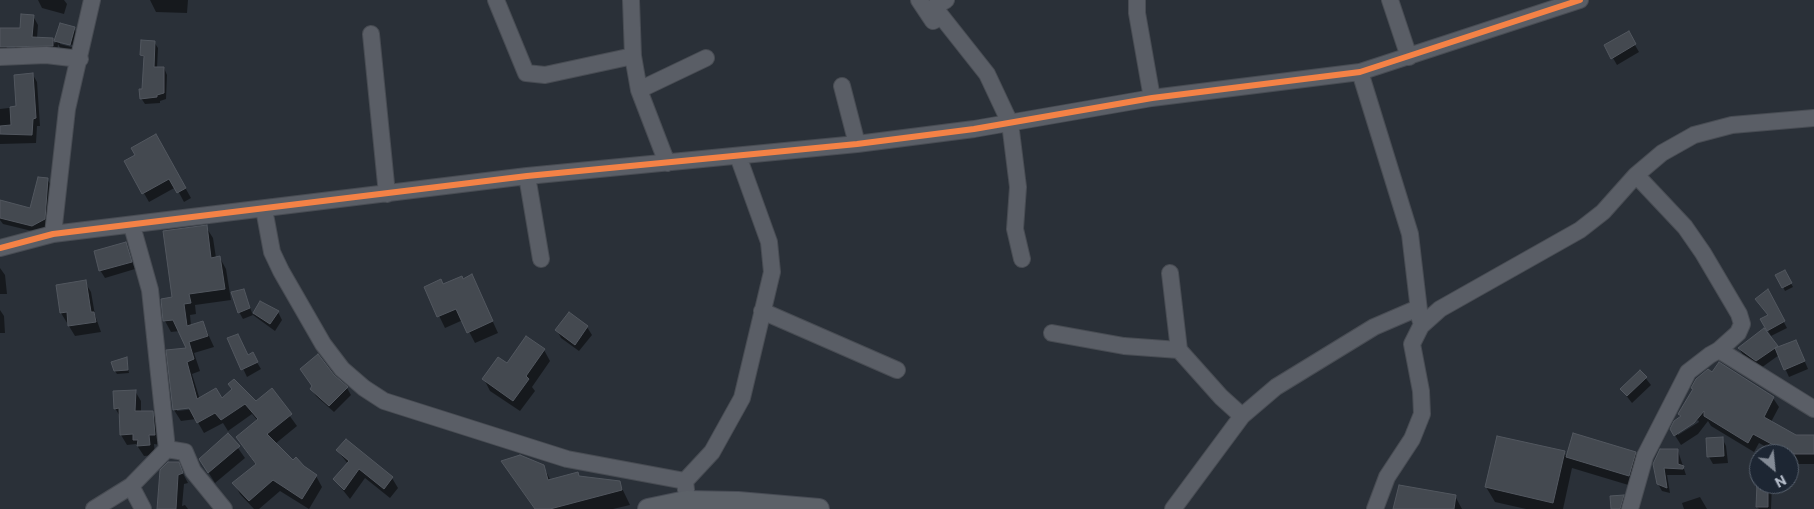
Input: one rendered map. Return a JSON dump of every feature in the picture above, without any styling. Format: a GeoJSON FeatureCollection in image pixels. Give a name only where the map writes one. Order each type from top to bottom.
{"type":"FeatureCollection","features":[{"type":"Feature","properties":{"kind":"main road"},"geometry":{"type":"LineString","coordinates":[[648,509],[686,501],[738,502],[814,509]]}},
{"type":"Feature","properties":{"kind":"street"},"geometry":{"type":"LineString","coordinates":[[53,234],[67,109],[92,0]]}},
{"type":"Feature","properties":{"kind":"street"},"geometry":{"type":"LineString","coordinates":[[496,0],[526,73],[545,75],[633,56]]}},
{"type":"Feature","properties":{"kind":"street"},"geometry":{"type":"LineString","coordinates":[[631,0],[633,56],[639,90],[667,163]]}},
{"type":"Feature","properties":{"kind":"street"},"geometry":{"type":"LineString","coordinates":[[919,0],[933,21],[941,16]]}},
{"type":"Feature","properties":{"kind":"street"},"geometry":{"type":"LineString","coordinates":[[946,0],[934,7],[987,74],[1010,123],[1018,187],[1015,229],[1022,259]]}},
{"type":"Feature","properties":{"kind":"street"},"geometry":{"type":"LineString","coordinates":[[1137,0],[1137,13],[1152,98]]}},
{"type":"Feature","properties":{"kind":"street"},"geometry":{"type":"LineString","coordinates":[[1390,0],[1409,57]]}},
{"type":"Feature","properties":{"kind":"street"},"geometry":{"type":"LineString","coordinates":[[0,248],[53,234],[132,226],[527,176],[857,144],[1010,123],[1152,98],[1360,72],[1409,57],[1557,4],[1580,0]]}},
{"type":"Feature","properties":{"kind":"street"},"geometry":{"type":"LineString","coordinates":[[371,34],[387,194]]}},
{"type":"Feature","properties":{"kind":"street"},"geometry":{"type":"LineString","coordinates":[[0,57],[46,55],[80,59]]}},
{"type":"Feature","properties":{"kind":"street"},"geometry":{"type":"LineString","coordinates":[[639,90],[706,58]]}},
{"type":"Feature","properties":{"kind":"street"},"geometry":{"type":"LineString","coordinates":[[1360,72],[1410,234],[1421,326]]}},
{"type":"Feature","properties":{"kind":"street"},"geometry":{"type":"LineString","coordinates":[[842,86],[857,144]]}},
{"type":"Feature","properties":{"kind":"street"},"geometry":{"type":"LineString","coordinates":[[1375,509],[1387,477],[1412,439],[1422,414],[1421,391],[1412,344],[1421,326],[1440,309],[1580,230],[1603,212],[1636,175],[1662,153],[1694,135],[1732,125],[1814,118]]}},
{"type":"Feature","properties":{"kind":"street"},"geometry":{"type":"LineString","coordinates":[[686,501],[685,480],[712,452],[742,398],[772,272],[769,242],[738,156]]}},
{"type":"Feature","properties":{"kind":"street"},"geometry":{"type":"LineString","coordinates":[[1630,509],[1645,456],[1688,372],[1700,361],[1719,350],[1738,333],[1742,324],[1739,314],[1704,253],[1685,227],[1636,175]]}},
{"type":"Feature","properties":{"kind":"street"},"geometry":{"type":"LineString","coordinates":[[527,176],[541,259]]}},
{"type":"Feature","properties":{"kind":"street"},"geometry":{"type":"LineString","coordinates":[[264,209],[272,252],[323,344],[342,369],[364,388],[384,401],[567,459],[685,480]]}},
{"type":"Feature","properties":{"kind":"street"},"geometry":{"type":"LineString","coordinates":[[132,226],[150,290],[167,449]]}},
{"type":"Feature","properties":{"kind":"street"},"geometry":{"type":"LineString","coordinates":[[1170,273],[1179,350],[1221,397],[1242,416]]}},
{"type":"Feature","properties":{"kind":"street"},"geometry":{"type":"LineString","coordinates":[[1173,509],[1242,416],[1276,388],[1374,327],[1418,308]]}},
{"type":"Feature","properties":{"kind":"street"},"geometry":{"type":"LineString","coordinates":[[762,311],[897,370]]}},
{"type":"Feature","properties":{"kind":"street"},"geometry":{"type":"LineString","coordinates":[[1052,333],[1124,346],[1179,350]]}},
{"type":"Feature","properties":{"kind":"street"},"geometry":{"type":"LineString","coordinates":[[1719,350],[1814,410]]}},
{"type":"Feature","properties":{"kind":"street"},"geometry":{"type":"LineString","coordinates":[[94,509],[131,486],[167,449]]}},
{"type":"Feature","properties":{"kind":"street"},"geometry":{"type":"LineString","coordinates":[[167,449],[185,452],[193,471],[224,509]]}},
{"type":"Feature","properties":{"kind":"street"},"geometry":{"type":"LineString","coordinates":[[131,486],[143,509]]}},
{"type":"Feature","properties":{"kind":"building"},"geometry":{"type":"Polygon","coordinates":[[[21,14],[34,15],[32,37],[53,38],[53,46],[0,47],[0,28],[20,28],[21,14]]]}},
{"type":"Feature","properties":{"kind":"building"},"geometry":{"type":"Polygon","coordinates":[[[60,23],[75,27],[70,45],[54,41],[60,23]]]}},
{"type":"Feature","properties":{"kind":"building"},"geometry":{"type":"Polygon","coordinates":[[[1629,31],[1636,44],[1611,59],[1604,45],[1629,31]]]}},
{"type":"Feature","properties":{"kind":"building"},"geometry":{"type":"Polygon","coordinates":[[[141,40],[155,41],[154,67],[164,67],[164,93],[157,95],[157,97],[140,99],[139,89],[142,89],[144,56],[140,55],[141,40]]]}},
{"type":"Feature","properties":{"kind":"building"},"geometry":{"type":"Polygon","coordinates":[[[33,73],[36,118],[33,119],[32,135],[0,134],[0,126],[11,125],[10,107],[16,106],[14,75],[33,73]]]}},
{"type":"Feature","properties":{"kind":"building"},"geometry":{"type":"Polygon","coordinates":[[[156,134],[186,188],[177,193],[169,179],[142,194],[124,161],[135,155],[131,148],[156,134]]]}},
{"type":"Feature","properties":{"kind":"building"},"geometry":{"type":"Polygon","coordinates":[[[38,177],[48,178],[45,219],[32,226],[0,218],[0,200],[30,208],[38,177]]]}},
{"type":"Feature","properties":{"kind":"building"},"geometry":{"type":"Polygon","coordinates":[[[207,225],[211,258],[220,256],[225,289],[189,294],[191,303],[184,304],[187,326],[203,321],[208,336],[189,342],[194,359],[187,362],[197,399],[216,388],[222,398],[232,389],[228,384],[234,379],[256,401],[272,388],[292,414],[267,434],[293,460],[296,457],[304,466],[317,475],[302,499],[273,480],[249,501],[232,483],[256,464],[236,437],[258,419],[245,404],[221,420],[215,413],[197,423],[189,408],[173,410],[166,350],[186,348],[173,320],[163,321],[161,299],[172,297],[163,231],[207,225]]]}},
{"type":"Feature","properties":{"kind":"building"},"geometry":{"type":"Polygon","coordinates":[[[126,242],[132,262],[99,271],[94,251],[126,242]]]}},
{"type":"Feature","properties":{"kind":"building"},"geometry":{"type":"Polygon","coordinates":[[[1785,270],[1792,283],[1782,288],[1775,275],[1785,270]]]}},
{"type":"Feature","properties":{"kind":"building"},"geometry":{"type":"Polygon","coordinates":[[[472,274],[493,321],[467,333],[456,309],[437,317],[424,287],[441,279],[443,284],[462,276],[463,279],[472,274]]]}},
{"type":"Feature","properties":{"kind":"building"},"geometry":{"type":"Polygon","coordinates":[[[86,280],[91,312],[94,312],[96,322],[68,326],[67,312],[60,313],[56,285],[86,280]]]}},
{"type":"Feature","properties":{"kind":"building"},"geometry":{"type":"Polygon","coordinates":[[[244,289],[250,308],[238,313],[231,292],[244,289]]]}},
{"type":"Feature","properties":{"kind":"building"},"geometry":{"type":"Polygon","coordinates":[[[1768,289],[1785,321],[1767,331],[1760,319],[1768,315],[1755,299],[1768,289]]]}},
{"type":"Feature","properties":{"kind":"building"},"geometry":{"type":"Polygon","coordinates":[[[260,301],[279,311],[270,324],[253,313],[260,301]]]}},
{"type":"Feature","properties":{"kind":"building"},"geometry":{"type":"Polygon","coordinates":[[[569,312],[588,326],[575,345],[555,330],[569,312]]]}},
{"type":"Feature","properties":{"kind":"building"},"geometry":{"type":"Polygon","coordinates":[[[1764,328],[1778,346],[1756,361],[1738,348],[1764,328]]]}},
{"type":"Feature","properties":{"kind":"building"},"geometry":{"type":"Polygon","coordinates":[[[238,334],[248,355],[253,352],[258,362],[241,370],[227,338],[238,334]]]}},
{"type":"Feature","properties":{"kind":"building"},"geometry":{"type":"Polygon","coordinates":[[[526,336],[545,349],[526,376],[529,379],[513,401],[482,379],[498,357],[507,363],[526,336]]]}},
{"type":"Feature","properties":{"kind":"building"},"geometry":{"type":"Polygon","coordinates":[[[1796,340],[1805,361],[1784,370],[1775,348],[1796,340]]]}},
{"type":"Feature","properties":{"kind":"building"},"geometry":{"type":"Polygon","coordinates":[[[318,354],[334,375],[348,387],[329,406],[310,389],[312,386],[300,369],[318,354]]]}},
{"type":"Feature","properties":{"kind":"building"},"geometry":{"type":"Polygon","coordinates":[[[127,357],[128,370],[114,371],[111,362],[127,357]]]}},
{"type":"Feature","properties":{"kind":"building"},"geometry":{"type":"Polygon","coordinates":[[[1719,362],[1774,397],[1764,417],[1796,435],[1814,435],[1814,454],[1799,454],[1799,444],[1772,444],[1753,434],[1748,443],[1704,416],[1704,411],[1694,423],[1674,436],[1670,429],[1674,421],[1681,416],[1678,414],[1693,389],[1691,388],[1696,379],[1708,369],[1712,372],[1719,362]]]}},
{"type":"Feature","properties":{"kind":"building"},"geometry":{"type":"Polygon","coordinates":[[[1640,370],[1647,377],[1627,396],[1620,389],[1640,370]]]}},
{"type":"Feature","properties":{"kind":"building"},"geometry":{"type":"Polygon","coordinates":[[[136,390],[135,411],[153,411],[155,435],[149,435],[150,445],[137,446],[138,440],[133,440],[133,434],[120,435],[119,408],[114,409],[113,391],[136,390]]]}},
{"type":"Feature","properties":{"kind":"building"},"geometry":{"type":"Polygon","coordinates":[[[228,433],[240,446],[208,473],[199,459],[228,433]]]}},
{"type":"Feature","properties":{"kind":"building"},"geometry":{"type":"Polygon","coordinates":[[[1573,433],[1636,452],[1629,476],[1566,457],[1573,433]]]}},
{"type":"Feature","properties":{"kind":"building"},"geometry":{"type":"Polygon","coordinates":[[[1497,436],[1565,451],[1553,503],[1485,487],[1497,436]]]}},
{"type":"Feature","properties":{"kind":"building"},"geometry":{"type":"Polygon","coordinates":[[[1723,437],[1724,456],[1707,457],[1706,438],[1723,437]]]}},
{"type":"Feature","properties":{"kind":"building"},"geometry":{"type":"Polygon","coordinates":[[[346,439],[393,477],[384,489],[359,469],[344,490],[333,479],[349,461],[336,450],[346,439]]]}},
{"type":"Feature","properties":{"kind":"building"},"geometry":{"type":"Polygon","coordinates":[[[1660,449],[1678,449],[1678,464],[1684,466],[1683,469],[1664,468],[1667,488],[1657,484],[1653,464],[1660,449]]]}},
{"type":"Feature","properties":{"kind":"building"},"geometry":{"type":"Polygon","coordinates":[[[520,455],[544,465],[548,480],[578,472],[579,476],[620,481],[622,490],[550,509],[535,509],[501,461],[520,455]]]}},
{"type":"Feature","properties":{"kind":"building"},"geometry":{"type":"Polygon","coordinates":[[[168,462],[179,462],[183,473],[178,475],[176,509],[157,509],[160,470],[168,462]]]}},
{"type":"Feature","properties":{"kind":"building"},"geometry":{"type":"Polygon","coordinates":[[[1399,485],[1456,495],[1454,509],[1393,509],[1399,485]]]}},
{"type":"Feature","properties":{"kind":"building"},"geometry":{"type":"Polygon","coordinates":[[[1757,494],[1768,494],[1768,507],[1756,507],[1757,494]]]}},
{"type":"Feature","properties":{"kind":"building"},"geometry":{"type":"Polygon","coordinates":[[[1624,495],[1620,509],[1611,509],[1610,496],[1624,495]]]}},
{"type":"Feature","properties":{"kind":"cycle path"},"geometry":{"type":"LineString","coordinates":[[0,248],[53,234],[527,176],[857,144],[974,129],[1152,98],[1360,72],[1580,0]]}}]}
